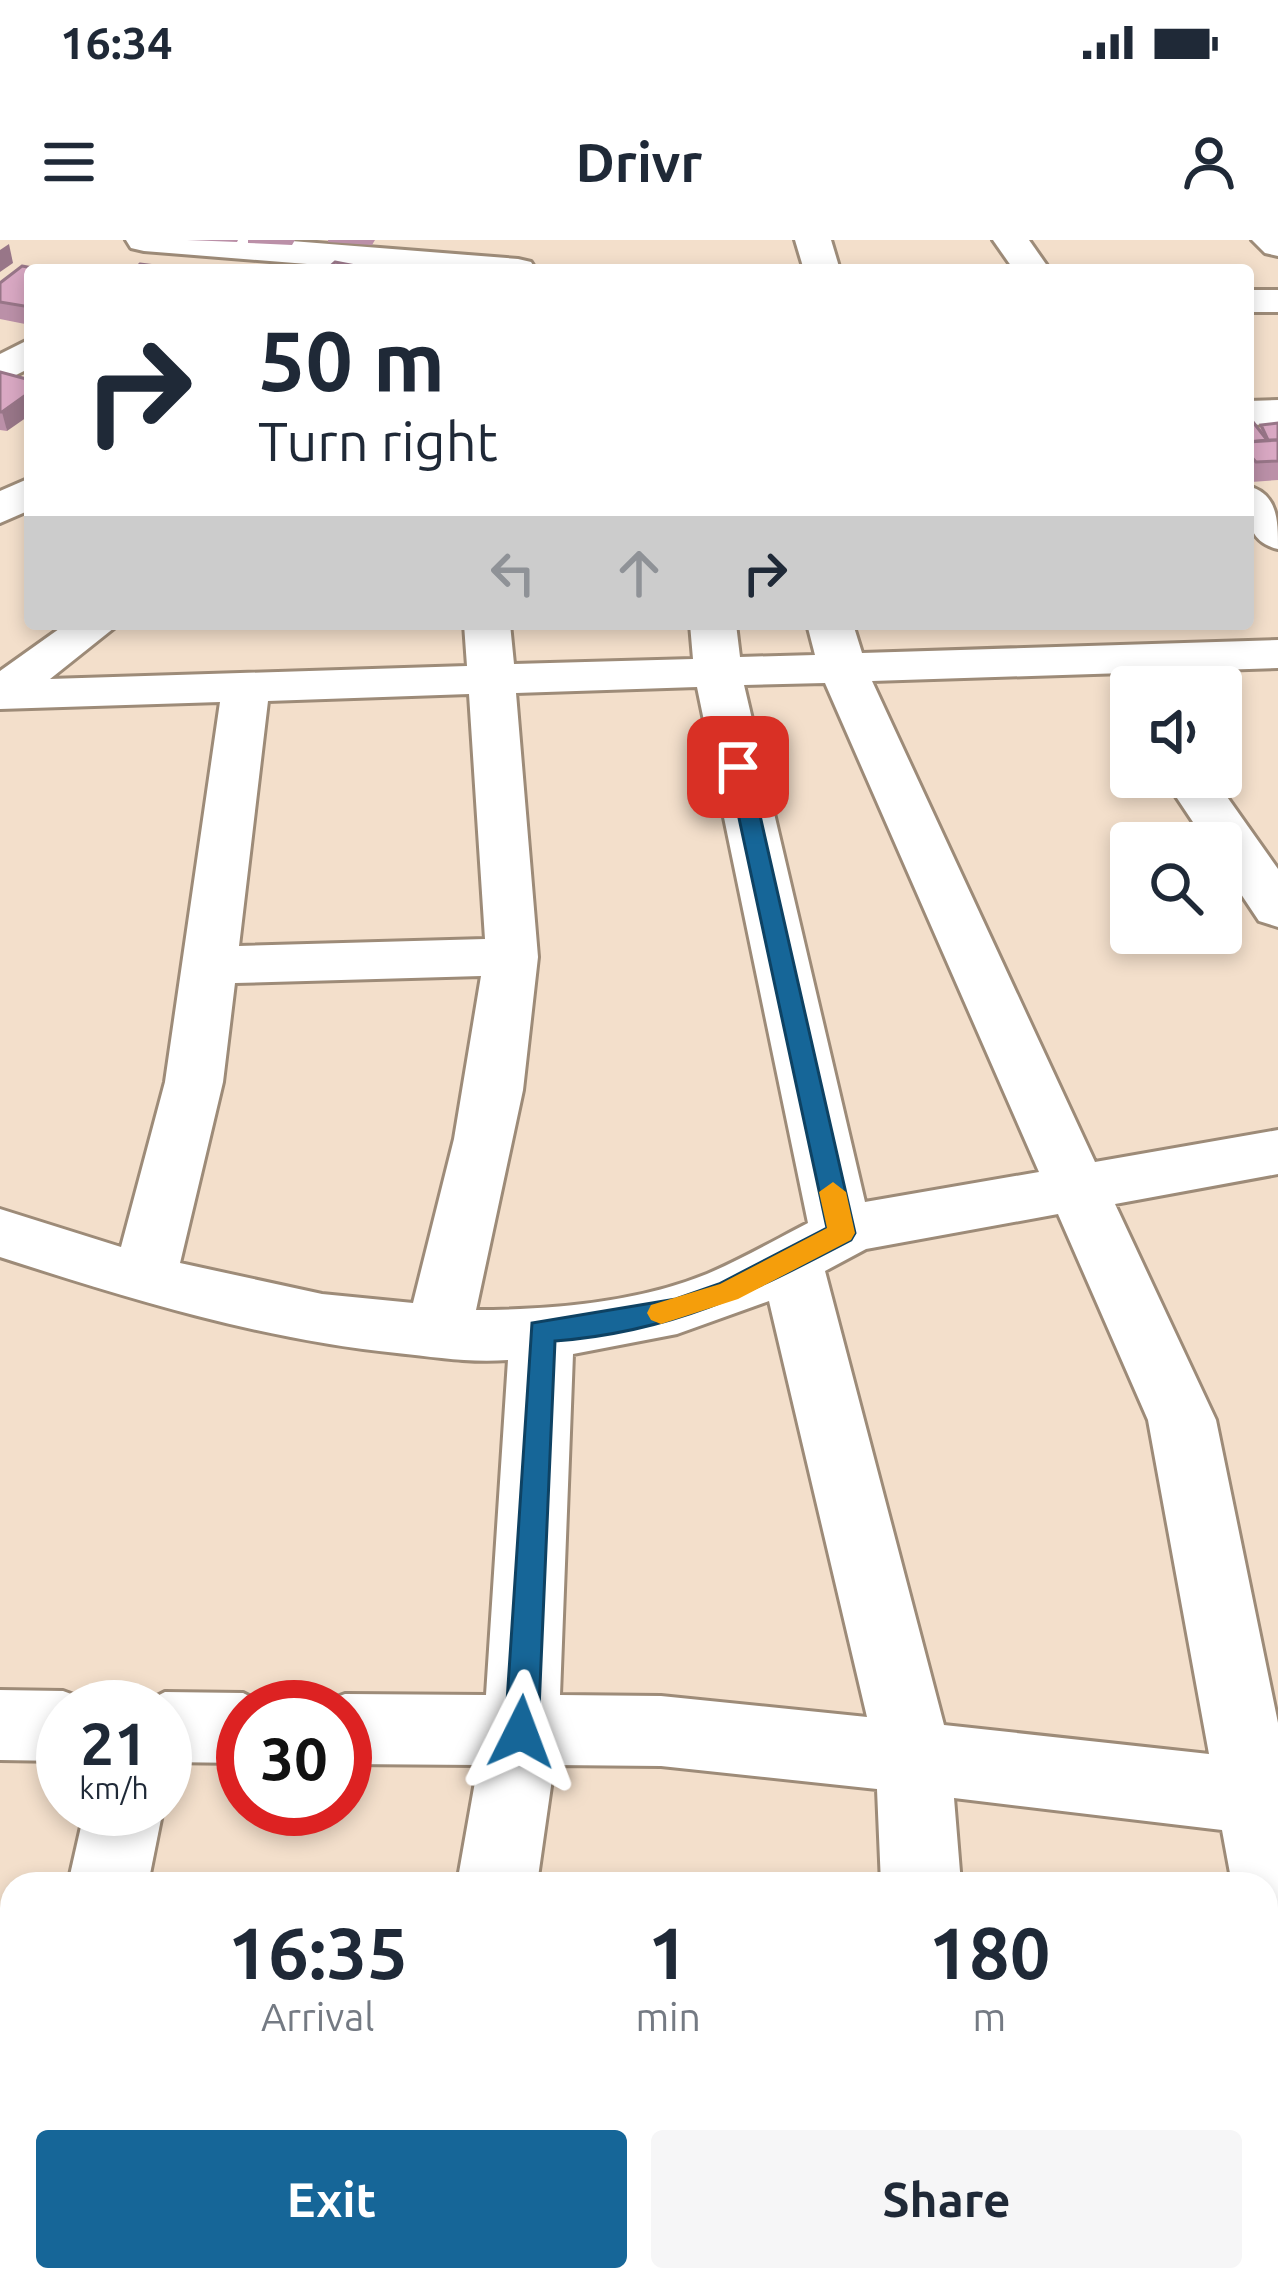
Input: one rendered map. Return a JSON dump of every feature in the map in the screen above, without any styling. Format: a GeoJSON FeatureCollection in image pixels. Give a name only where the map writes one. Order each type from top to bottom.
{"type":"FeatureCollection","features":[{"type":"Feature","properties":{"kind":"street"},"geometry":{"type":"LineString","coordinates":[[144,240],[337,263]]}},
{"type":"Feature","properties":{"kind":"street"},"geometry":{"type":"LineString","coordinates":[[527,264],[552,240]]}},
{"type":"Feature","properties":{"kind":"street"},"geometry":{"type":"LineString","coordinates":[[1270,240],[1278,245]]}},
{"type":"Feature","properties":{"kind":"street"},"geometry":{"type":"LineString","coordinates":[[0,694],[88,630]]}},
{"type":"Feature","properties":{"kind":"street"},"geometry":{"type":"LineString","coordinates":[[438,1331],[487,1139],[512,957],[487,630]]}},
{"type":"Feature","properties":{"kind":"street"},"geometry":{"type":"LineString","coordinates":[[0,694],[488,681],[715,649],[837,647],[1108,659],[1278,654]]}},
{"type":"Feature","properties":{"kind":"street"},"geometry":{"type":"LineString","coordinates":[[837,647],[974,967],[1080,1187],[1182,1420],[1268,1801],[1274,1872]]}},
{"type":"Feature","properties":{"kind":"street"},"geometry":{"type":"LineString","coordinates":[[715,649],[878,1598],[913,1757],[920,1872]]}},
{"type":"Feature","properties":{"kind":"street"},"geometry":{"type":"LineString","coordinates":[[144,1279],[194,1082],[246,688]]}},
{"type":"Feature","properties":{"kind":"street"},"geometry":{"type":"LineString","coordinates":[[1202,798],[1278,909]]}},
{"type":"Feature","properties":{"kind":"street"},"geometry":{"type":"LineString","coordinates":[[211,965],[512,957]]}},
{"type":"Feature","properties":{"kind":"street"},"geometry":{"type":"LineString","coordinates":[[0,1233],[144,1279],[322,1320],[480,1336],[591,1327],[677,1310],[729,1292],[816,1246],[1080,1187],[1278,1152]]}},
{"type":"Feature","properties":{"kind":"street"},"geometry":{"type":"LineString","coordinates":[[499,1872],[521,1732],[542,1331]]}},
{"type":"Feature","properties":{"kind":"street"},"geometry":{"type":"LineString","coordinates":[[0,1725],[36,1726]]}},
{"type":"Feature","properties":{"kind":"street"},"geometry":{"type":"LineString","coordinates":[[372,1729],[662,1731],[1183,1786],[1268,1801]]}},
{"type":"Feature","properties":{"kind":"street"},"geometry":{"type":"LineString","coordinates":[[111,1872],[118,1836]]}},
{"type":"Feature","properties":{"kind":"building"},"geometry":{"type":"Polygon","coordinates":[[[24,266],[24,306],[0,302],[0,283],[24,266]]]}},
{"type":"Feature","properties":{"kind":"building"},"geometry":{"type":"Polygon","coordinates":[[[0,372],[24,378],[24,396],[0,412],[0,372]]]}},
{"type":"Feature","properties":{"kind":"building"},"geometry":{"type":"Polygon","coordinates":[[[1254,423],[1267,440],[1254,441],[1254,423]]]}},
{"type":"Feature","properties":{"kind":"building"},"geometry":{"type":"Polygon","coordinates":[[[1278,423],[1278,440],[1268,440],[1261,425],[1278,423]]]}},
{"type":"Feature","properties":{"kind":"building"},"geometry":{"type":"Polygon","coordinates":[[[1278,440],[1278,461],[1256,462],[1254,442],[1278,440]]]}},
{"type":"Feature","properties":{"kind":"slow traffic"},"geometry":{"type":"LineString","coordinates":[[661,1313],[729,1292],[842,1233],[833,1192]]}},
{"type":"Feature","properties":{"kind":"route"},"geometry":{"type":"LineString","coordinates":[[521,1732],[542,1331],[677,1310],[729,1292],[842,1233],[738,767]]}}]}
